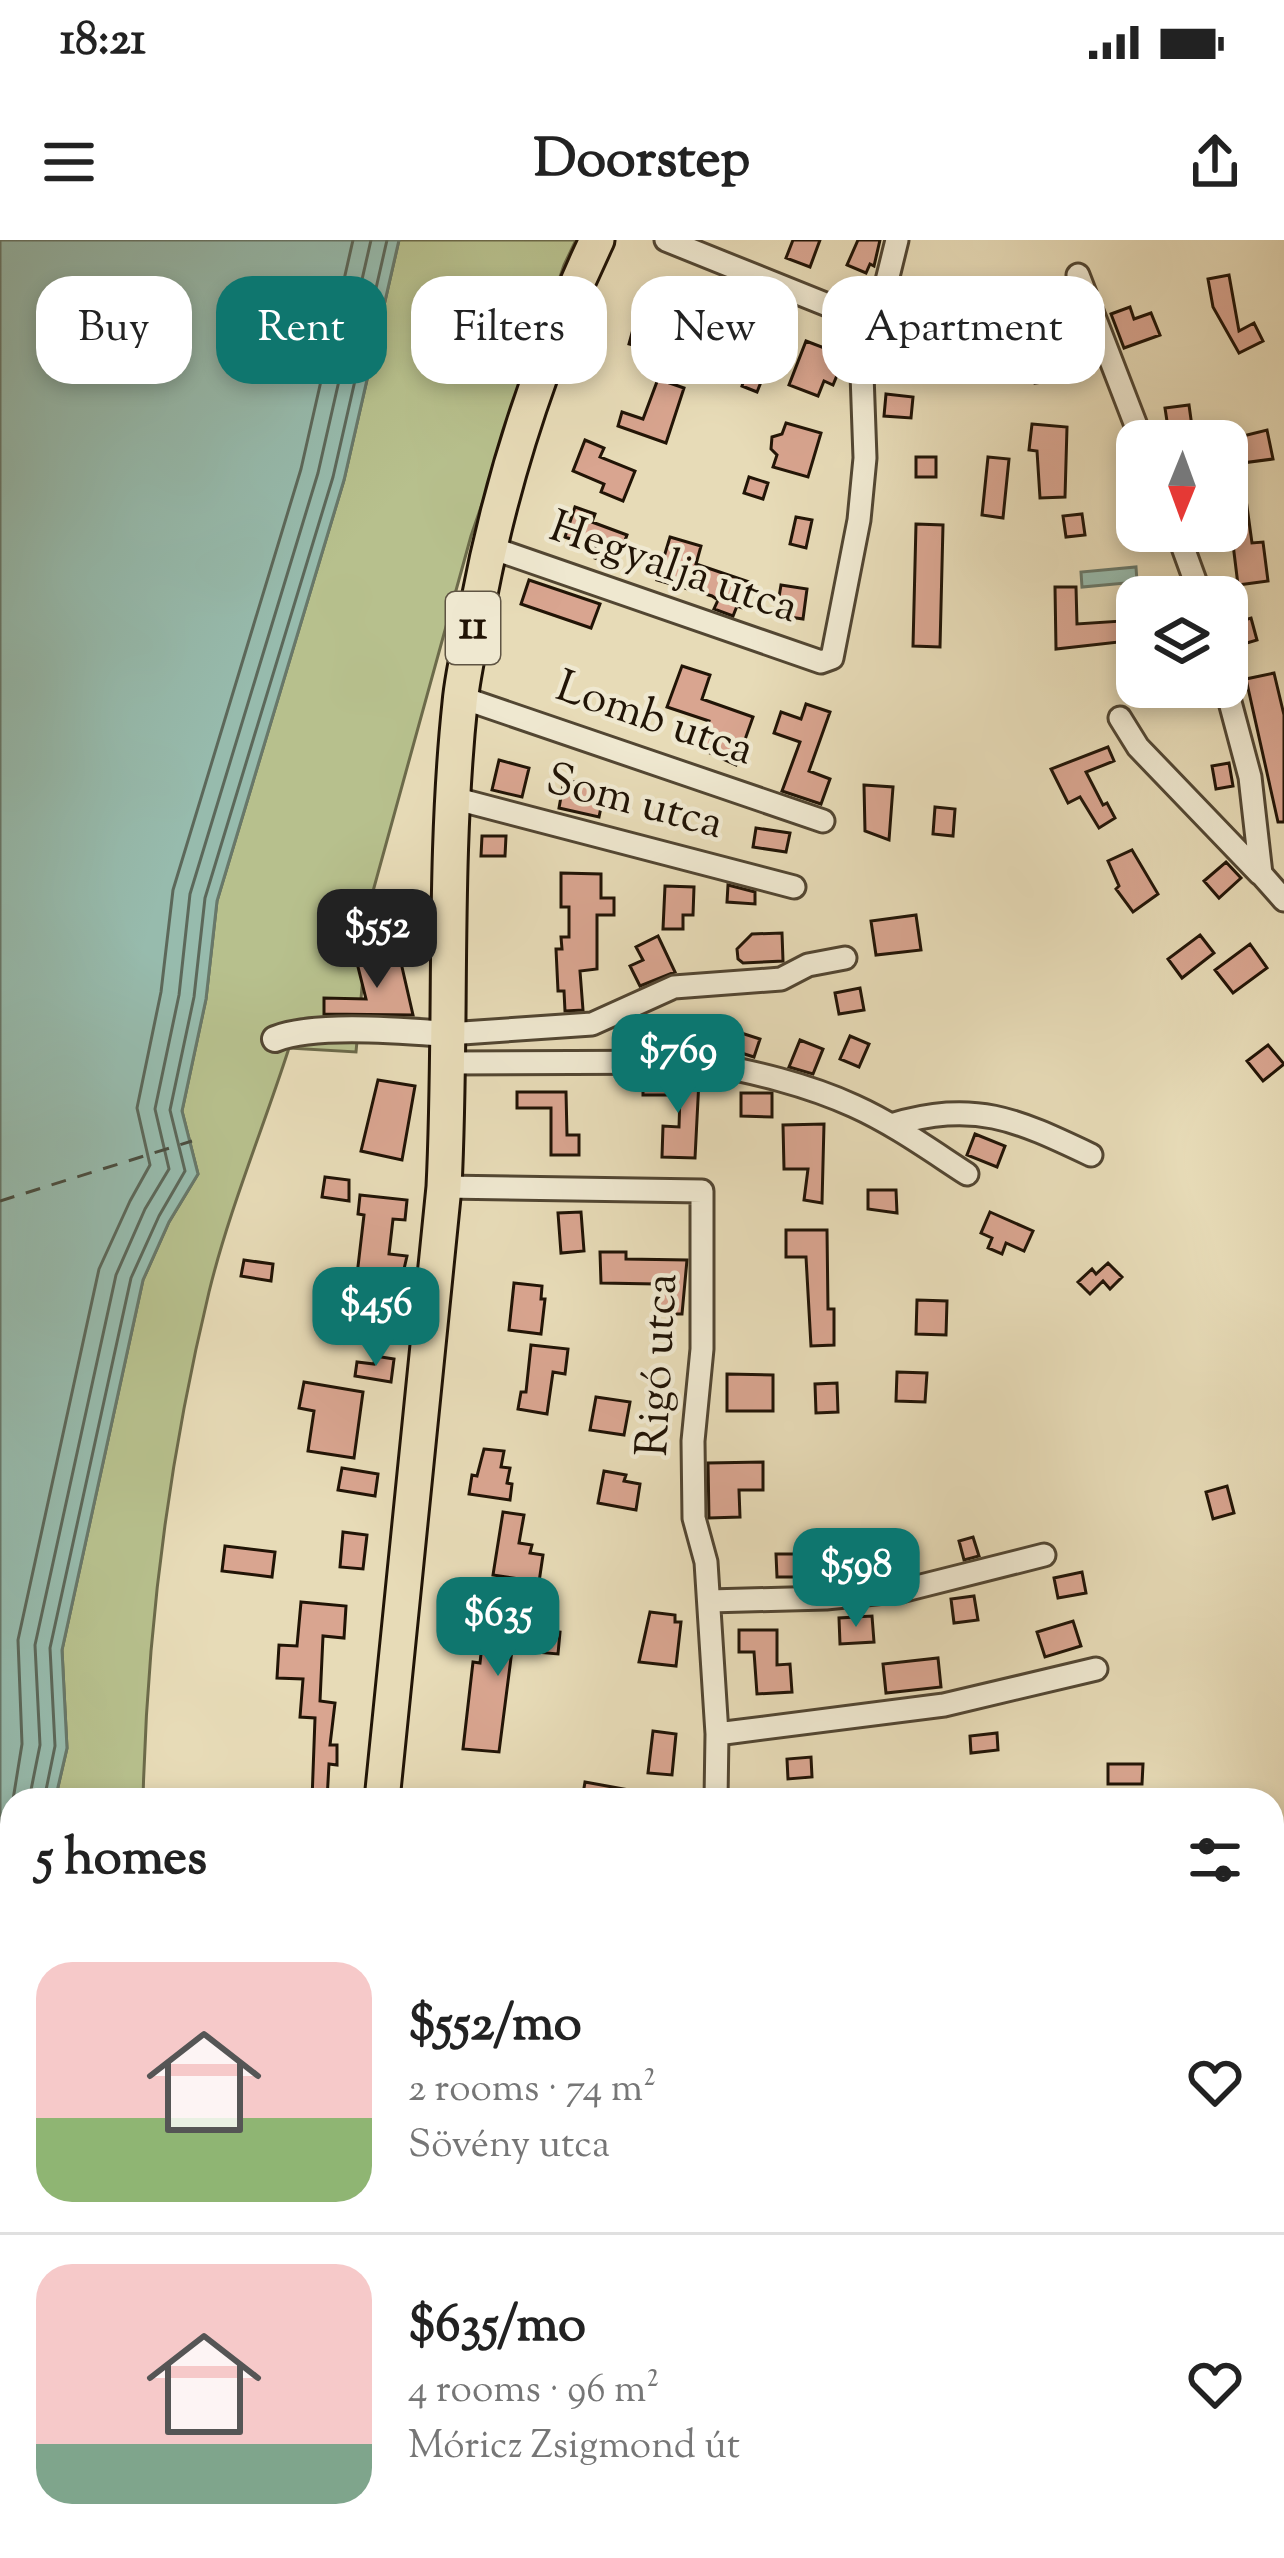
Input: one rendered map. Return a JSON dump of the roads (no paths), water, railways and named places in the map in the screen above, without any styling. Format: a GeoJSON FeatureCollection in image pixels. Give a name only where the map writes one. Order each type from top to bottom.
{"type":"FeatureCollection","features":[{"type":"Feature","properties":{"kind":"main road","name":"11"},"geometry":{"type":"LineString","coordinates":[[383,1788],[444,1187],[453,798],[460,697],[489,547],[532,393],[597,240]]}},
{"type":"Feature","properties":{"kind":"street"},"geometry":{"type":"LineString","coordinates":[[666,240],[822,303]]}},
{"type":"Feature","properties":{"kind":"street"},"geometry":{"type":"LineString","coordinates":[[888,276],[897,240]]}},
{"type":"Feature","properties":{"kind":"street"},"geometry":{"type":"LineString","coordinates":[[1078,275],[1134,420]]}},
{"type":"Feature","properties":{"kind":"street","name":"Hegyalja utca"},"geometry":{"type":"LineString","coordinates":[[489,547],[820,662],[832,658],[859,520],[865,458],[862,384]]}},
{"type":"Feature","properties":{"kind":"street","name":"Lomb utca"},"geometry":{"type":"LineString","coordinates":[[460,697],[823,821]]}},
{"type":"Feature","properties":{"kind":"street"},"geometry":{"type":"LineString","coordinates":[[1232,708],[1250,777],[1261,874]]}},
{"type":"Feature","properties":{"kind":"street"},"geometry":{"type":"LineString","coordinates":[[1120,718],[1138,746],[1284,900]]}},
{"type":"Feature","properties":{"kind":"street","name":"Som utca"},"geometry":{"type":"LineString","coordinates":[[453,798],[794,887]]}},
{"type":"Feature","properties":{"kind":"street"},"geometry":{"type":"LineString","coordinates":[[448,1049],[592,1024],[674,987],[781,980],[808,964],[845,958]]}},
{"type":"Feature","properties":{"kind":"street"},"geometry":{"type":"LineString","coordinates":[[275,1039],[290,1033],[356,1031],[448,1049],[701,1061],[810,1089],[891,1125],[967,1174]]}},
{"type":"Feature","properties":{"kind":"street"},"geometry":{"type":"LineString","coordinates":[[891,1125],[927,1114],[972,1112],[1018,1124],[1091,1155]]}},
{"type":"Feature","properties":{"kind":"street","name":"Rigó utca"},"geometry":{"type":"LineString","coordinates":[[444,1187],[702,1192],[702,1349],[693,1441],[694,1518],[706,1562],[716,1788]]}},
{"type":"Feature","properties":{"kind":"street"},"geometry":{"type":"LineString","coordinates":[[709,1600],[826,1598],[905,1590],[1044,1555]]}},
{"type":"Feature","properties":{"kind":"street"},"geometry":{"type":"LineString","coordinates":[[717,1734],[944,1705],[1096,1669]]}},
{"type":"Feature","properties":{"kind":"water"},"geometry":{"type":"Polygon","coordinates":[[[0,240],[399,240],[387,292],[387,276],[216,276],[216,384],[366,384],[344,480],[217,901],[206,999],[182,1111],[198,1174],[169,1222],[143,1280],[62,1650],[67,1748],[58,1788],[0,1788],[0,240]]]}},
{"type":"Feature","properties":{"kind":"water"},"geometry":{"type":"Polygon","coordinates":[[[1136,567],[1137,576],[1116,576],[1116,584],[1082,587],[1081,572],[1136,567]]]}}]}
